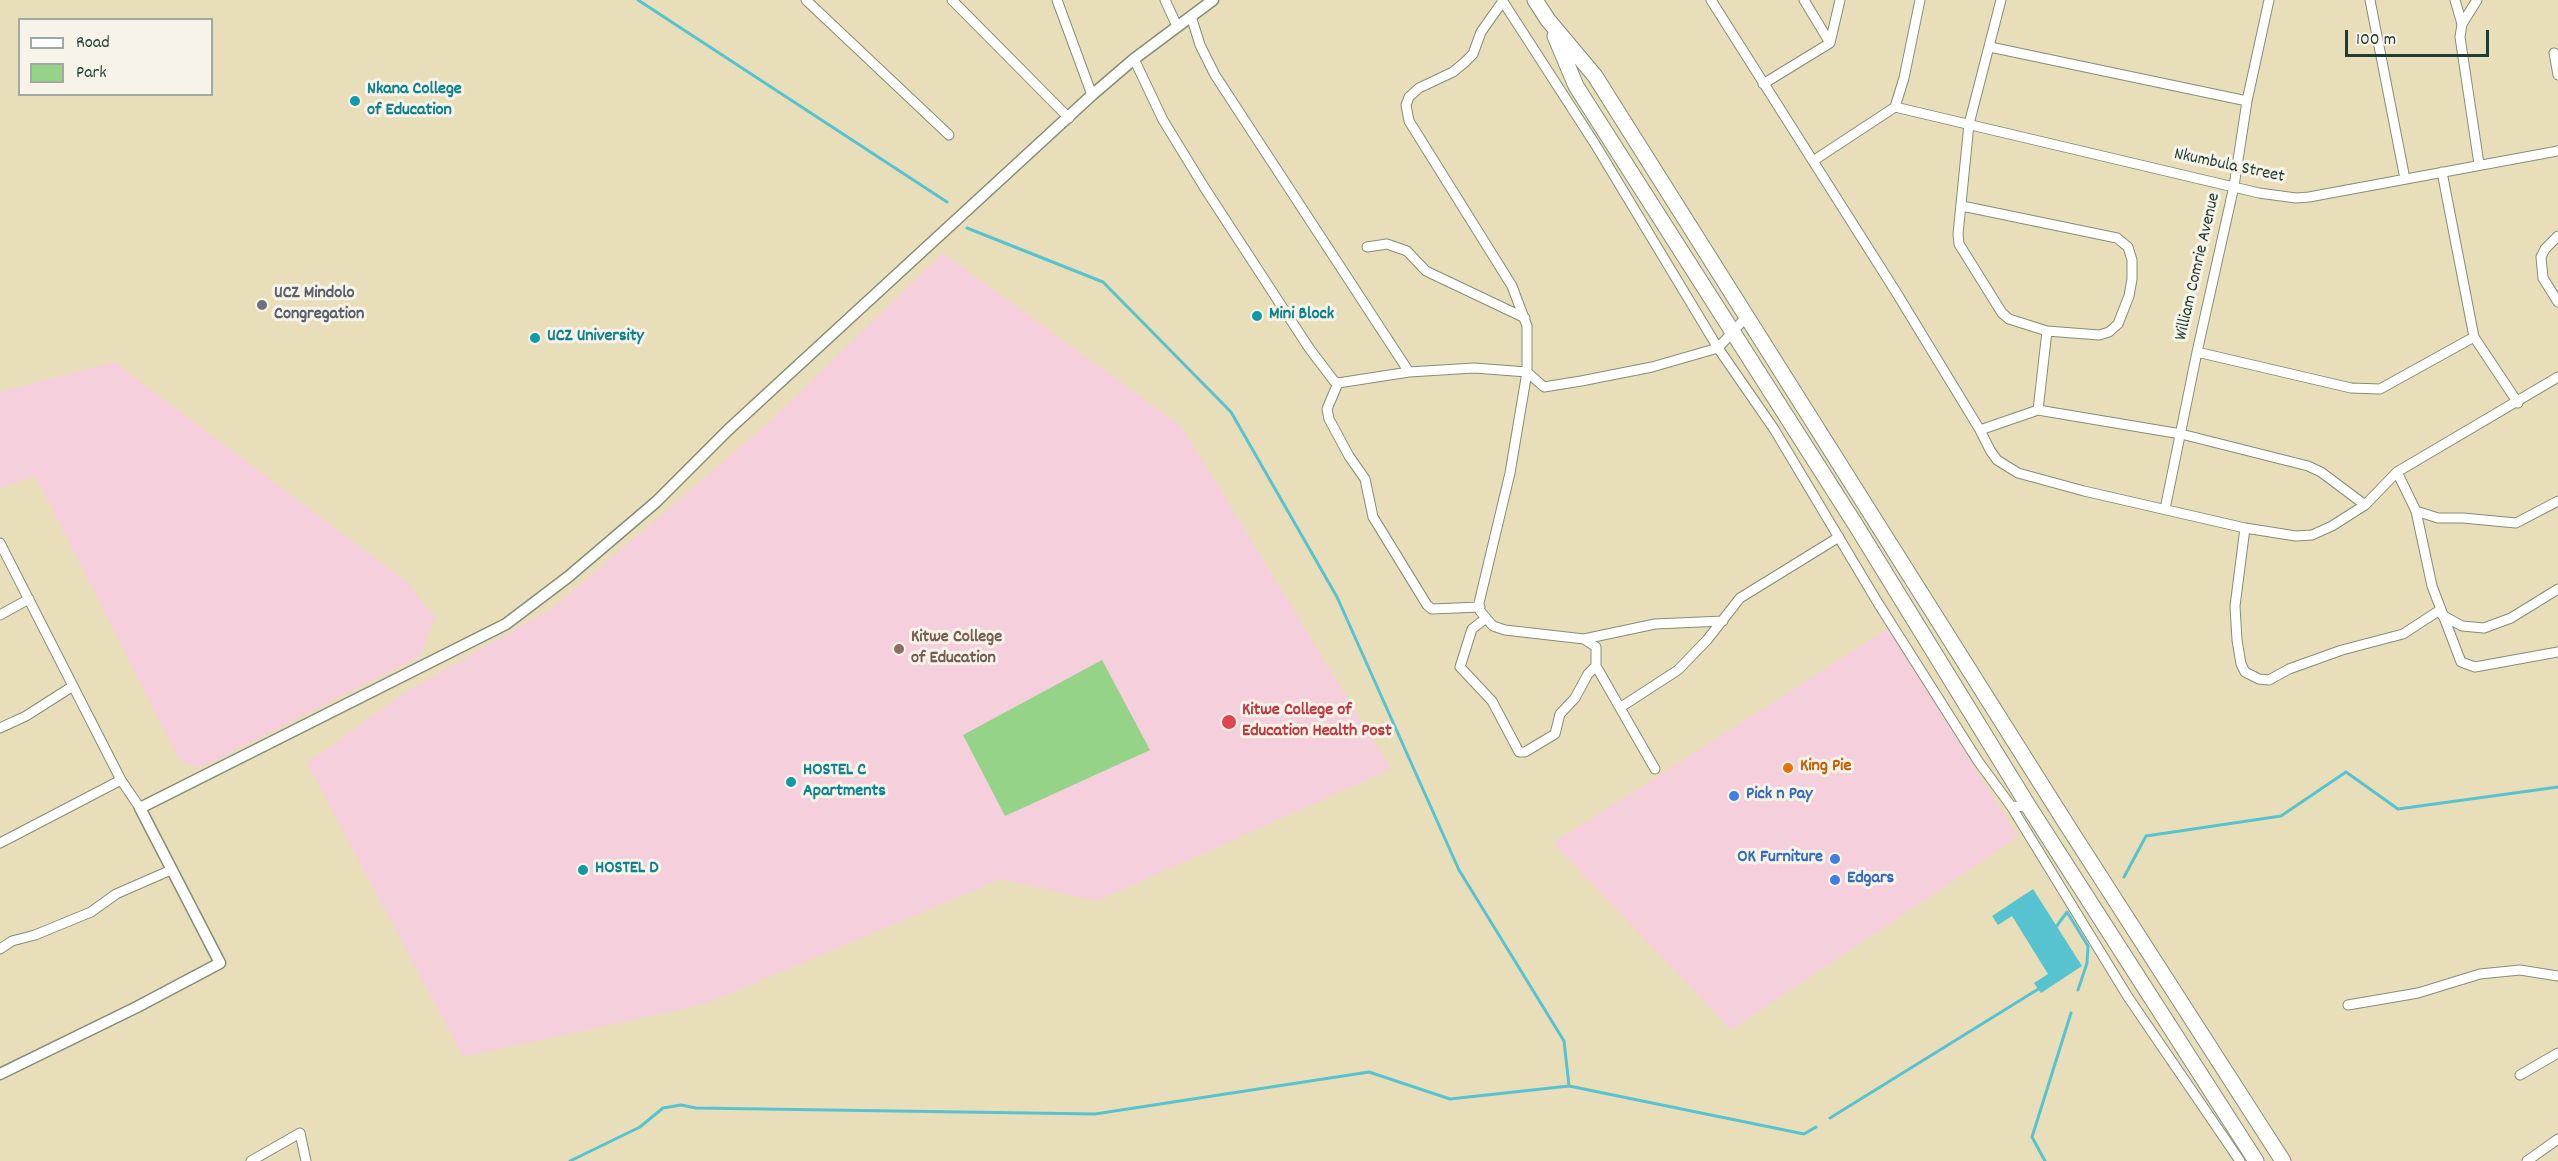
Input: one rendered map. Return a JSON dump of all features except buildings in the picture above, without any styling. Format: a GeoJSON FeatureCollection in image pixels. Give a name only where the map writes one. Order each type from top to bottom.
{"type":"FeatureCollection","features":[{"type":"Feature","properties":{"kind":"highway"},"geometry":{"type":"LineString","coordinates":[[1535,0],[1548,20],[1594,76],[2067,825],[2283,1161]]}},
{"type":"Feature","properties":{"kind":"highway"},"geometry":{"type":"LineString","coordinates":[[1548,20],[1576,86],[1863,537],[2029,807],[2256,1161]]}},
{"type":"Feature","properties":{"kind":"street"},"geometry":{"type":"LineString","coordinates":[[806,0],[949,135]]}},
{"type":"Feature","properties":{"kind":"street"},"geometry":{"type":"LineString","coordinates":[[952,0],[1069,118]]}},
{"type":"Feature","properties":{"kind":"street"},"geometry":{"type":"LineString","coordinates":[[1057,0],[1092,95]]}},
{"type":"Feature","properties":{"kind":"street"},"geometry":{"type":"LineString","coordinates":[[1165,0],[1177,27]]}},
{"type":"Feature","properties":{"kind":"street"},"geometry":{"type":"LineString","coordinates":[[140,808],[506,624],[568,577],[656,502],[728,430],[1092,95],[1134,59],[1213,0]]}},
{"type":"Feature","properties":{"kind":"street"},"geometry":{"type":"LineString","coordinates":[[1723,621],[1655,624],[1584,639],[1505,630],[1493,626],[1485,619],[1480,607],[1510,473],[1527,372],[1525,318],[1505,273],[1409,121],[1406,105],[1409,97],[1419,88],[1453,72],[1473,54],[1481,32],[1503,0],[1718,348],[1774,429],[1925,679],[1978,761],[2011,806],[2128,997],[2240,1161]]}},
{"type":"Feature","properties":{"kind":"street"},"geometry":{"type":"LineString","coordinates":[[1711,0],[1896,292],[1996,460],[2018,473],[2084,491],[2245,528],[2296,536],[2312,535],[2332,526],[2365,505],[2397,472],[2518,403],[2558,377]]}},
{"type":"Feature","properties":{"kind":"street"},"geometry":{"type":"LineString","coordinates":[[1804,0],[1830,43]]}},
{"type":"Feature","properties":{"kind":"street"},"geometry":{"type":"LineString","coordinates":[[1763,84],[1830,43],[1840,0]]}},
{"type":"Feature","properties":{"kind":"street"},"geometry":{"type":"LineString","coordinates":[[1813,161],[1895,107],[1904,78],[1920,0]]}},
{"type":"Feature","properties":{"kind":"street"},"geometry":{"type":"LineString","coordinates":[[1962,206],[2117,238],[2128,247],[2132,260],[2129,296],[2118,324],[2109,332],[2099,334],[2047,331],[2018,323],[2002,313],[1959,244],[1958,234],[1969,124],[2001,0]]}},
{"type":"Feature","properties":{"kind":"street","name":"William Comrie Avenue"},"geometry":{"type":"LineString","coordinates":[[2165,509],[2196,352],[2234,186],[2247,100],[2269,0]]}},
{"type":"Feature","properties":{"kind":"street"},"geometry":{"type":"LineString","coordinates":[[2370,0],[2405,179]]}},
{"type":"Feature","properties":{"kind":"street"},"geometry":{"type":"LineString","coordinates":[[2455,0],[2462,24]]}},
{"type":"Feature","properties":{"kind":"street"},"geometry":{"type":"LineString","coordinates":[[2477,0],[2462,24],[2460,37],[2479,164]]}},
{"type":"Feature","properties":{"kind":"street"},"geometry":{"type":"LineString","coordinates":[[1191,16],[1200,45],[1215,75],[1409,372]]}},
{"type":"Feature","properties":{"kind":"street"},"geometry":{"type":"LineString","coordinates":[[1990,47],[2247,100]]}},
{"type":"Feature","properties":{"kind":"street"},"geometry":{"type":"LineString","coordinates":[[2554,53],[2558,75]]}},
{"type":"Feature","properties":{"kind":"street"},"geometry":{"type":"LineString","coordinates":[[1134,59],[1163,120],[1204,188],[1309,348],[1334,381],[1338,383],[1409,372],[1474,368],[1527,372],[1544,387],[1652,367],[1718,348],[1747,316]]}},
{"type":"Feature","properties":{"kind":"street","name":"Nkumbula Street"},"geometry":{"type":"LineString","coordinates":[[1895,107],[2283,197],[2303,198],[2558,151]]}},
{"type":"Feature","properties":{"kind":"street"},"geometry":{"type":"LineString","coordinates":[[2442,172],[2474,337],[2518,403]]}},
{"type":"Feature","properties":{"kind":"street"},"geometry":{"type":"LineString","coordinates":[[2558,236],[2545,249],[2541,257],[2541,267],[2543,278],[2558,302]]}},
{"type":"Feature","properties":{"kind":"street"},"geometry":{"type":"LineString","coordinates":[[1367,247],[1387,244],[1407,251],[1426,271],[1525,318]]}},
{"type":"Feature","properties":{"kind":"street"},"geometry":{"type":"LineString","coordinates":[[2038,410],[2047,331]]}},
{"type":"Feature","properties":{"kind":"street"},"geometry":{"type":"LineString","coordinates":[[2196,352],[2352,388],[2380,389],[2474,337]]}},
{"type":"Feature","properties":{"kind":"street"},"geometry":{"type":"LineString","coordinates":[[1338,383],[1327,409],[1329,419],[1349,456],[1365,479],[1373,517],[1427,605],[1432,609],[1480,607]]}},
{"type":"Feature","properties":{"kind":"street"},"geometry":{"type":"LineString","coordinates":[[1980,430],[2038,410],[2181,434],[2308,466],[2321,472],[2365,505]]}},
{"type":"Feature","properties":{"kind":"street"},"geometry":{"type":"LineString","coordinates":[[2397,472],[2416,511],[2432,586],[2461,662],[2470,667],[2558,652]]}},
{"type":"Feature","properties":{"kind":"street"},"geometry":{"type":"LineString","coordinates":[[2416,511],[2438,518],[2516,523],[2558,501]]}},
{"type":"Feature","properties":{"kind":"street"},"geometry":{"type":"LineString","coordinates":[[2245,528],[2235,606],[2237,640],[2241,664],[2245,672],[2259,679],[2269,680],[2289,669],[2342,650],[2403,634],[2441,612]]}},
{"type":"Feature","properties":{"kind":"street"},"geometry":{"type":"LineString","coordinates":[[1621,706],[1678,670],[1723,621],[1740,598],[1839,537]]}},
{"type":"Feature","properties":{"kind":"street"},"geometry":{"type":"LineString","coordinates":[[0,543],[122,780],[140,808],[220,963],[137,1007],[0,1074]]}},
{"type":"Feature","properties":{"kind":"street"},"geometry":{"type":"LineString","coordinates":[[2441,612],[2462,626],[2484,628],[2511,618],[2558,589]]}},
{"type":"Feature","properties":{"kind":"street"},"geometry":{"type":"LineString","coordinates":[[0,615],[29,599]]}},
{"type":"Feature","properties":{"kind":"street"},"geometry":{"type":"LineString","coordinates":[[1485,619],[1472,629],[1460,667],[1492,701],[1519,752],[1525,752],[1555,734],[1560,714],[1575,698],[1585,678],[1596,666]]}},
{"type":"Feature","properties":{"kind":"street"},"geometry":{"type":"LineString","coordinates":[[1584,639],[1596,647],[1596,666],[1621,706],[1655,769]]}},
{"type":"Feature","properties":{"kind":"street"},"geometry":{"type":"LineString","coordinates":[[0,728],[26,716],[73,686]]}},
{"type":"Feature","properties":{"kind":"street"},"geometry":{"type":"LineString","coordinates":[[0,843],[122,780]]}},
{"type":"Feature","properties":{"kind":"street"},"geometry":{"type":"LineString","coordinates":[[2011,806],[2029,807]]}},
{"type":"Feature","properties":{"kind":"street"},"geometry":{"type":"LineString","coordinates":[[0,949],[12,941],[91,912],[116,894],[171,870]]}},
{"type":"Feature","properties":{"kind":"street"},"geometry":{"type":"LineString","coordinates":[[2348,1005],[2418,993],[2480,974],[2520,970],[2558,976]]}},
{"type":"Feature","properties":{"kind":"street"},"geometry":{"type":"LineString","coordinates":[[2520,1075],[2558,1053]]}},
{"type":"Feature","properties":{"kind":"street"},"geometry":{"type":"LineString","coordinates":[[251,1161],[300,1133],[306,1161]]}},
{"type":"Feature","properties":{"kind":"street"},"geometry":{"type":"LineString","coordinates":[[2526,1161],[2558,1139]]}},
{"type":"Feature","properties":{"kind":"shaded area","name":"Kitwe College of Education"},"geometry":{"type":"Polygon","coordinates":[[[943,253],[1181,426],[1391,769],[1097,901],[1001,879],[705,1004],[463,1057],[307,763],[407,691],[554,607],[768,423],[943,253]]]}},
{"type":"Feature","properties":{"kind":"shaded area"},"geometry":{"type":"Polygon","coordinates":[[[114,362],[407,582],[435,618],[420,657],[199,768],[180,761],[35,476],[0,488],[0,392],[114,362]]]}},
{"type":"Feature","properties":{"kind":"shaded area"},"geometry":{"type":"Polygon","coordinates":[[[1889,628],[2018,837],[1731,1030],[1553,843],[1889,628]]]}},
{"type":"Feature","properties":{"kind":"green space"},"geometry":{"type":"Polygon","coordinates":[[[1102,660],[1150,750],[1005,816],[963,735],[1102,660]]]}},
{"type":"Feature","properties":{"kind":"water"},"geometry":{"type":"Polygon","coordinates":[[[2033,889],[2082,966],[2041,993],[2034,983],[2048,974],[2012,916],[1998,925],[1992,916],[2033,889]]]}},
{"type":"Feature","properties":{"kind":"waterway"},"geometry":{"type":"LineString","coordinates":[[638,0],[947,202]]}},
{"type":"Feature","properties":{"kind":"waterway"},"geometry":{"type":"LineString","coordinates":[[967,228],[1103,282],[1231,412],[1337,597],[1459,870],[1564,1041],[1569,1086]]}},
{"type":"Feature","properties":{"kind":"waterway"},"geometry":{"type":"LineString","coordinates":[[2124,877],[2146,836],[2281,816],[2346,772],[2398,809],[2558,787]]}},
{"type":"Feature","properties":{"kind":"waterway"},"geometry":{"type":"LineString","coordinates":[[2056,927],[2067,912],[2088,946],[2087,963],[2078,990]]}},
{"type":"Feature","properties":{"kind":"waterway"},"geometry":{"type":"LineString","coordinates":[[1830,1118],[2040,988]]}},
{"type":"Feature","properties":{"kind":"waterway"},"geometry":{"type":"LineString","coordinates":[[2045,1161],[2032,1137],[2071,1013]]}},
{"type":"Feature","properties":{"kind":"waterway"},"geometry":{"type":"LineString","coordinates":[[570,1161],[640,1127],[663,1108],[681,1105],[696,1108],[1095,1114],[1369,1072],[1450,1099],[1569,1086],[1804,1134],[1816,1127]]}},
{"type":"Feature","properties":{"kind":"place","name":"Nkana College of Education"},"geometry":{"type":"Point","coordinates":[355,101]}},
{"type":"Feature","properties":{"kind":"place","name":"UCZ Mindolo Congregation"},"geometry":{"type":"Point","coordinates":[262,305]}},
{"type":"Feature","properties":{"kind":"place","name":"Mini Block"},"geometry":{"type":"Point","coordinates":[1257,316]}},
{"type":"Feature","properties":{"kind":"place","name":"UCZ University"},"geometry":{"type":"Point","coordinates":[535,338]}},
{"type":"Feature","properties":{"kind":"place","name":"Kitwe College of Education"},"geometry":{"type":"Point","coordinates":[899,649]}},
{"type":"Feature","properties":{"kind":"place","name":"Kitwe College of Education Health Post"},"geometry":{"type":"Point","coordinates":[1229,722]}},
{"type":"Feature","properties":{"kind":"place","name":"King Pie"},"geometry":{"type":"Point","coordinates":[1788,768]}},
{"type":"Feature","properties":{"kind":"place","name":"HOSTEL C Apartments"},"geometry":{"type":"Point","coordinates":[791,782]}},
{"type":"Feature","properties":{"kind":"place","name":"Pick n Pay"},"geometry":{"type":"Point","coordinates":[1734,796]}},
{"type":"Feature","properties":{"kind":"place","name":"OK Furniture"},"geometry":{"type":"Point","coordinates":[1835,859]}},
{"type":"Feature","properties":{"kind":"place","name":"HOSTEL D"},"geometry":{"type":"Point","coordinates":[583,870]}},
{"type":"Feature","properties":{"kind":"place","name":"Edgars"},"geometry":{"type":"Point","coordinates":[1835,880]}}]}
